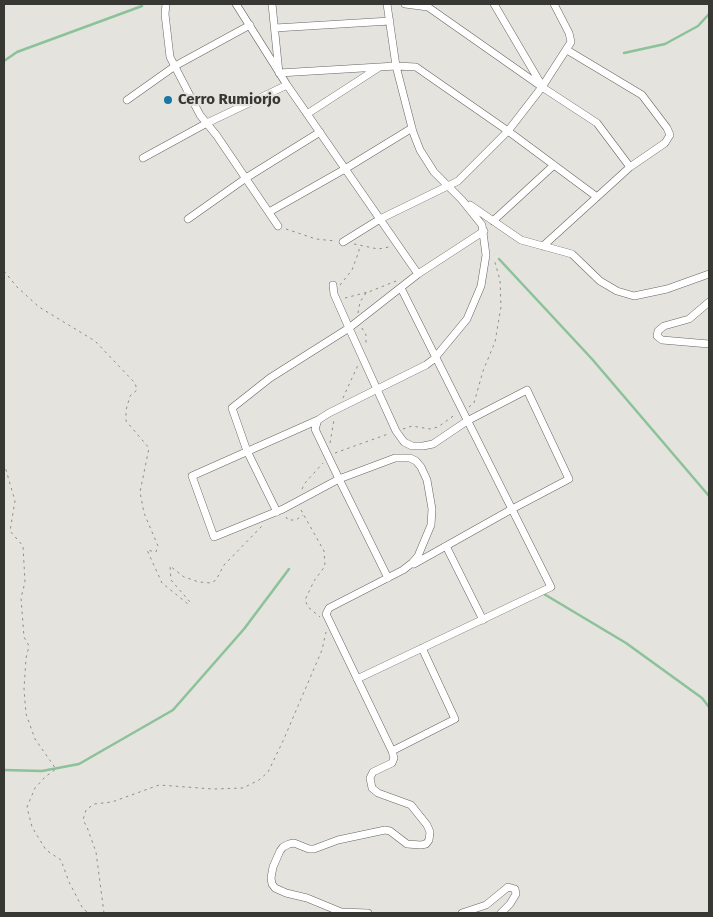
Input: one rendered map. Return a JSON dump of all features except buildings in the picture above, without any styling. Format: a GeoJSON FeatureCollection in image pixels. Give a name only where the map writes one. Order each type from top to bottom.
{"type":"FeatureCollection","features":[{"type":"Feature","properties":{"kind":"street"},"geometry":{"type":"LineString","coordinates":[[166,4],[165,14],[170,57],[200,115],[278,226]]}},
{"type":"Feature","properties":{"kind":"street"},"geometry":{"type":"LineString","coordinates":[[236,4],[287,85],[418,274]]}},
{"type":"Feature","properties":{"kind":"street"},"geometry":{"type":"LineString","coordinates":[[272,4],[280,73]]}},
{"type":"Feature","properties":{"kind":"street"},"geometry":{"type":"LineString","coordinates":[[387,4],[396,66],[412,128],[420,150],[434,172],[478,219],[484,231],[486,255],[481,286],[476,302],[467,319],[426,365],[318,420],[192,476],[214,537],[280,510],[339,480],[395,458],[410,458],[422,466],[427,480],[432,509],[431,524],[418,556],[407,568]]}},
{"type":"Feature","properties":{"kind":"street"},"geometry":{"type":"LineString","coordinates":[[405,4],[428,5],[542,87],[597,122],[630,167]]}},
{"type":"Feature","properties":{"kind":"street"},"geometry":{"type":"LineString","coordinates":[[494,4],[542,87]]}},
{"type":"Feature","properties":{"kind":"street"},"geometry":{"type":"LineString","coordinates":[[343,242],[380,219],[446,185],[458,181],[508,131],[542,87],[571,42],[569,33],[554,4]]}},
{"type":"Feature","properties":{"kind":"street"},"geometry":{"type":"LineString","coordinates":[[275,28],[390,21]]}},
{"type":"Feature","properties":{"kind":"street"},"geometry":{"type":"LineString","coordinates":[[127,100],[175,66],[250,25]]}},
{"type":"Feature","properties":{"kind":"street"},"geometry":{"type":"LineString","coordinates":[[544,246],[630,167],[664,142],[670,135],[667,128],[642,95],[567,50]]}},
{"type":"Feature","properties":{"kind":"street"},"geometry":{"type":"LineString","coordinates":[[280,73],[396,66],[416,67],[508,131],[597,197]]}},
{"type":"Feature","properties":{"kind":"street"},"geometry":{"type":"LineString","coordinates":[[307,114],[380,67]]}},
{"type":"Feature","properties":{"kind":"street"},"geometry":{"type":"LineString","coordinates":[[143,158],[206,123],[287,85]]}},
{"type":"Feature","properties":{"kind":"street"},"geometry":{"type":"LineString","coordinates":[[269,212],[412,128]]}},
{"type":"Feature","properties":{"kind":"street"},"geometry":{"type":"LineString","coordinates":[[188,219],[246,178],[320,132]]}},
{"type":"Feature","properties":{"kind":"street"},"geometry":{"type":"LineString","coordinates":[[493,221],[554,166]]}},
{"type":"Feature","properties":{"kind":"street"},"geometry":{"type":"LineString","coordinates":[[462,200],[521,240],[572,254],[600,281],[634,296],[667,289],[709,274]]}},
{"type":"Feature","properties":{"kind":"street"},"geometry":{"type":"LineString","coordinates":[[280,510],[247,451],[232,411],[234,406],[270,378],[349,328],[400,284],[484,231]]}},
{"type":"Feature","properties":{"kind":"street"},"geometry":{"type":"LineString","coordinates":[[333,284],[335,296],[349,328],[396,431],[404,442],[412,446],[433,444],[467,421],[527,390],[569,479],[327,611],[328,620],[394,758],[392,763],[373,772],[370,784],[378,793],[411,805],[427,825],[430,836],[426,844],[407,844],[390,831],[385,830],[338,840],[314,849],[294,843],[289,844],[283,847],[280,852],[273,867],[271,878],[272,884],[286,893],[308,898],[341,912],[368,913]]}},
{"type":"Feature","properties":{"kind":"street"},"geometry":{"type":"LineString","coordinates":[[357,679],[551,587],[400,284]]}},
{"type":"Feature","properties":{"kind":"street"},"geometry":{"type":"LineString","coordinates":[[709,302],[689,319],[664,326],[658,331],[657,336],[662,340],[709,344]]}},
{"type":"Feature","properties":{"kind":"street"},"geometry":{"type":"LineString","coordinates":[[318,420],[315,429],[388,578]]}},
{"type":"Feature","properties":{"kind":"street"},"geometry":{"type":"LineString","coordinates":[[446,546],[483,620]]}},
{"type":"Feature","properties":{"kind":"street"},"geometry":{"type":"LineString","coordinates":[[392,751],[455,719],[422,648]]}},
{"type":"Feature","properties":{"kind":"street"},"geometry":{"type":"LineString","coordinates":[[462,913],[486,905],[504,889],[512,887],[515,889],[516,894],[501,913]]}},
{"type":"Feature","properties":{"kind":"path"},"geometry":{"type":"LineString","coordinates":[[278,226],[316,239],[378,249],[393,247]]}},
{"type":"Feature","properties":{"kind":"path"},"geometry":{"type":"LineString","coordinates":[[359,245],[359,252],[352,270],[335,296],[343,298],[371,292]]}},
{"type":"Feature","properties":{"kind":"path"},"geometry":{"type":"LineString","coordinates":[[4,271],[17,287],[39,307],[94,341],[135,383],[137,390],[130,396],[126,410],[126,421],[149,448],[140,492],[144,513],[158,546],[156,552],[147,550],[162,583],[188,604],[190,602],[171,580],[170,566],[184,577],[211,584],[216,580],[224,565],[259,531],[266,520],[266,516]]}},
{"type":"Feature","properties":{"kind":"path"},"geometry":{"type":"LineString","coordinates":[[323,620],[308,607],[305,600],[314,581],[325,566],[324,551],[303,515],[299,500],[305,483],[325,460],[334,420],[367,343],[366,335],[358,321],[360,302],[366,293],[400,284]]}},
{"type":"Feature","properties":{"kind":"path"},"geometry":{"type":"LineString","coordinates":[[4,463],[16,501],[10,531],[23,546],[25,582],[22,598],[24,637],[29,646],[26,658],[24,688],[26,714],[35,740],[56,769],[35,788],[28,807],[32,827],[46,850],[61,860],[82,909],[89,913]]}},
{"type":"Feature","properties":{"kind":"path"},"geometry":{"type":"LineString","coordinates":[[280,510],[288,520],[296,520],[303,515]]}},
{"type":"Feature","properties":{"kind":"path"},"geometry":{"type":"LineString","coordinates":[[104,913],[96,852],[82,820],[86,810],[94,804],[112,802],[158,785],[228,789],[243,788],[259,780],[268,772],[283,741],[322,650],[326,629]]}},
{"type":"Feature","properties":{"kind":"waterway"},"geometry":{"type":"LineString","coordinates":[[4,61],[17,52],[142,6]]}},
{"type":"Feature","properties":{"kind":"waterway"},"geometry":{"type":"LineString","coordinates":[[624,53],[665,44],[698,26],[709,14]]}},
{"type":"Feature","properties":{"kind":"waterway"},"geometry":{"type":"LineString","coordinates":[[499,259],[592,359],[709,496]]}},
{"type":"Feature","properties":{"kind":"waterway"},"geometry":{"type":"LineString","coordinates":[[4,770],[42,771],[79,764],[173,710],[244,629],[289,569]]}},
{"type":"Feature","properties":{"kind":"waterway"},"geometry":{"type":"LineString","coordinates":[[544,594],[626,643],[702,698],[709,707]]}},
{"type":"Feature","properties":{"kind":"place","name":"Cerro Rumiorjo"},"geometry":{"type":"Point","coordinates":[168,100]}}]}
